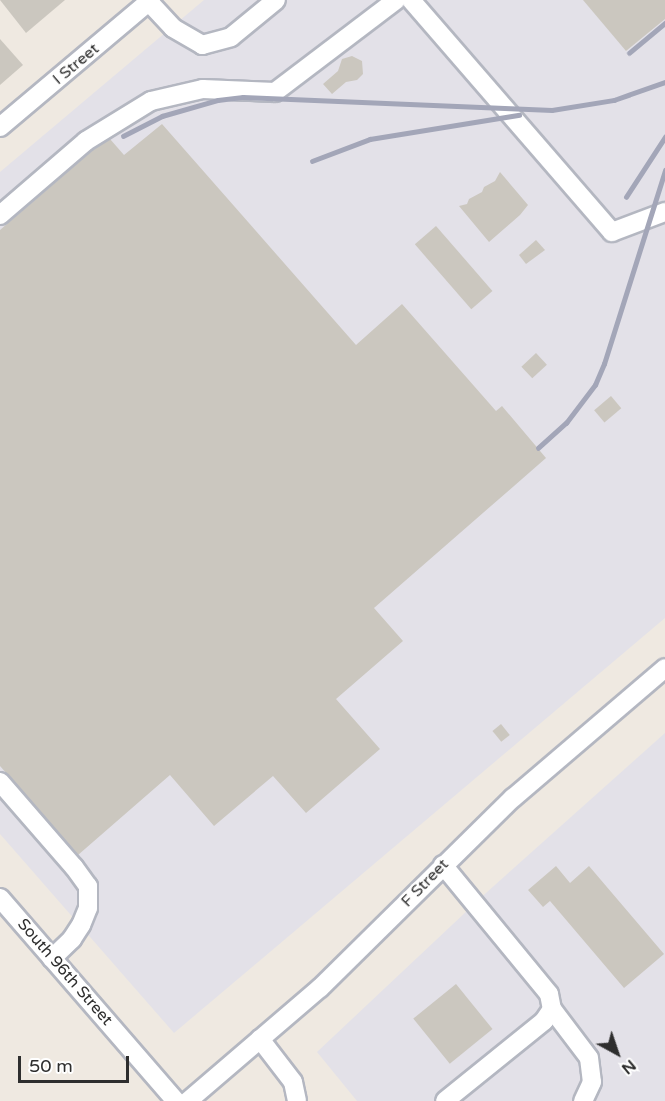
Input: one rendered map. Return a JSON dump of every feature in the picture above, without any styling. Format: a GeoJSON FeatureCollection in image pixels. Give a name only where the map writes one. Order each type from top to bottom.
{"type":"FeatureCollection","features":[{"type":"Feature","properties":{"kind":"street"},"geometry":{"type":"LineString","coordinates":[[150,1],[173,28],[202,45],[231,36],[276,0]]}},
{"type":"Feature","properties":{"kind":"street"},"geometry":{"type":"LineString","coordinates":[[0,215],[86,141],[151,101],[203,89],[275,92],[396,0]]}},
{"type":"Feature","properties":{"kind":"street"},"geometry":{"type":"LineString","coordinates":[[411,0],[612,232],[665,212]]}},
{"type":"Feature","properties":{"kind":"street","name":"I Street"},"geometry":{"type":"LineString","coordinates":[[0,127],[150,1]]}},
{"type":"Feature","properties":{"kind":"street","name":"F Street"},"geometry":{"type":"LineString","coordinates":[[188,1101],[361,949],[443,865],[513,798],[665,668]]}},
{"type":"Feature","properties":{"kind":"street"},"geometry":{"type":"LineString","coordinates":[[0,782],[88,886],[88,908],[81,925],[72,939],[52,958]]}},
{"type":"Feature","properties":{"kind":"street"},"geometry":{"type":"LineString","coordinates":[[443,865],[549,994],[552,1009],[589,1058],[592,1082],[583,1101]]}},
{"type":"Feature","properties":{"kind":"street","name":"South 96th Street"},"geometry":{"type":"LineString","coordinates":[[0,898],[176,1101]]}},
{"type":"Feature","properties":{"kind":"street"},"geometry":{"type":"LineString","coordinates":[[445,1101],[544,1021],[552,1009]]}},
{"type":"Feature","properties":{"kind":"street"},"geometry":{"type":"LineString","coordinates":[[261,1039],[293,1082],[297,1101]]}},
{"type":"Feature","properties":{"kind":"shaded area"},"geometry":{"type":"Polygon","coordinates":[[[204,0],[665,0],[665,618],[174,1033],[0,834],[0,172],[204,0]]]}},
{"type":"Feature","properties":{"kind":"shaded area"},"geometry":{"type":"Polygon","coordinates":[[[665,733],[665,1101],[357,1101],[317,1052],[486,893],[665,733]]]}},
{"type":"Feature","properties":{"kind":"building"},"geometry":{"type":"Polygon","coordinates":[[[0,0],[65,0],[26,33],[0,0]]]}},
{"type":"Feature","properties":{"kind":"building"},"geometry":{"type":"Polygon","coordinates":[[[583,0],[665,0],[665,19],[626,51],[583,0]]]}},
{"type":"Feature","properties":{"kind":"building"},"geometry":{"type":"Polygon","coordinates":[[[0,39],[23,65],[0,85],[0,39]]]}},
{"type":"Feature","properties":{"kind":"building"},"geometry":{"type":"Polygon","coordinates":[[[352,56],[362,61],[363,74],[357,80],[346,82],[332,94],[323,84],[338,71],[342,59],[352,56]]]}},
{"type":"Feature","properties":{"kind":"building"},"geometry":{"type":"Polygon","coordinates":[[[162,124],[356,345],[402,304],[496,411],[502,406],[546,458],[374,608],[403,641],[336,699],[380,749],[306,813],[273,776],[214,826],[170,775],[78,855],[0,766],[0,230],[93,150],[110,139],[124,155],[162,124]]]}},
{"type":"Feature","properties":{"kind":"building"},"geometry":{"type":"Polygon","coordinates":[[[500,172],[528,205],[489,242],[459,206],[467,204],[469,199],[482,192],[484,187],[495,181],[500,172]]]}},
{"type":"Feature","properties":{"kind":"building"},"geometry":{"type":"Polygon","coordinates":[[[436,226],[492,291],[471,309],[415,244],[436,226]]]}},
{"type":"Feature","properties":{"kind":"building"},"geometry":{"type":"Polygon","coordinates":[[[536,240],[545,250],[526,264],[519,255],[536,240]]]}},
{"type":"Feature","properties":{"kind":"building"},"geometry":{"type":"Polygon","coordinates":[[[536,353],[547,365],[532,378],[521,367],[536,353]]]}},
{"type":"Feature","properties":{"kind":"building"},"geometry":{"type":"Polygon","coordinates":[[[611,396],[621,408],[604,422],[594,410],[611,396]]]}},
{"type":"Feature","properties":{"kind":"building"},"geometry":{"type":"Polygon","coordinates":[[[501,724],[510,735],[501,742],[492,731],[501,724]]]}},
{"type":"Feature","properties":{"kind":"building"},"geometry":{"type":"Polygon","coordinates":[[[556,866],[570,883],[589,866],[664,954],[624,988],[550,901],[543,907],[528,890],[556,866]]]}},
{"type":"Feature","properties":{"kind":"building"},"geometry":{"type":"Polygon","coordinates":[[[456,984],[493,1029],[450,1064],[413,1019],[456,984]]]}},
{"type":"Feature","properties":{"kind":"railway"},"geometry":{"type":"LineString","coordinates":[[629,53],[665,23]]}},
{"type":"Feature","properties":{"kind":"railway"},"geometry":{"type":"LineString","coordinates":[[123,136],[162,116],[218,100],[243,97],[552,110],[614,100],[665,82]]}},
{"type":"Feature","properties":{"kind":"railway"},"geometry":{"type":"LineString","coordinates":[[312,161],[370,139],[519,115]]}},
{"type":"Feature","properties":{"kind":"railway"},"geometry":{"type":"LineString","coordinates":[[626,197],[665,137]]}},
{"type":"Feature","properties":{"kind":"railway"},"geometry":{"type":"LineString","coordinates":[[538,448],[566,423],[595,385],[604,364],[665,170]]}}]}
